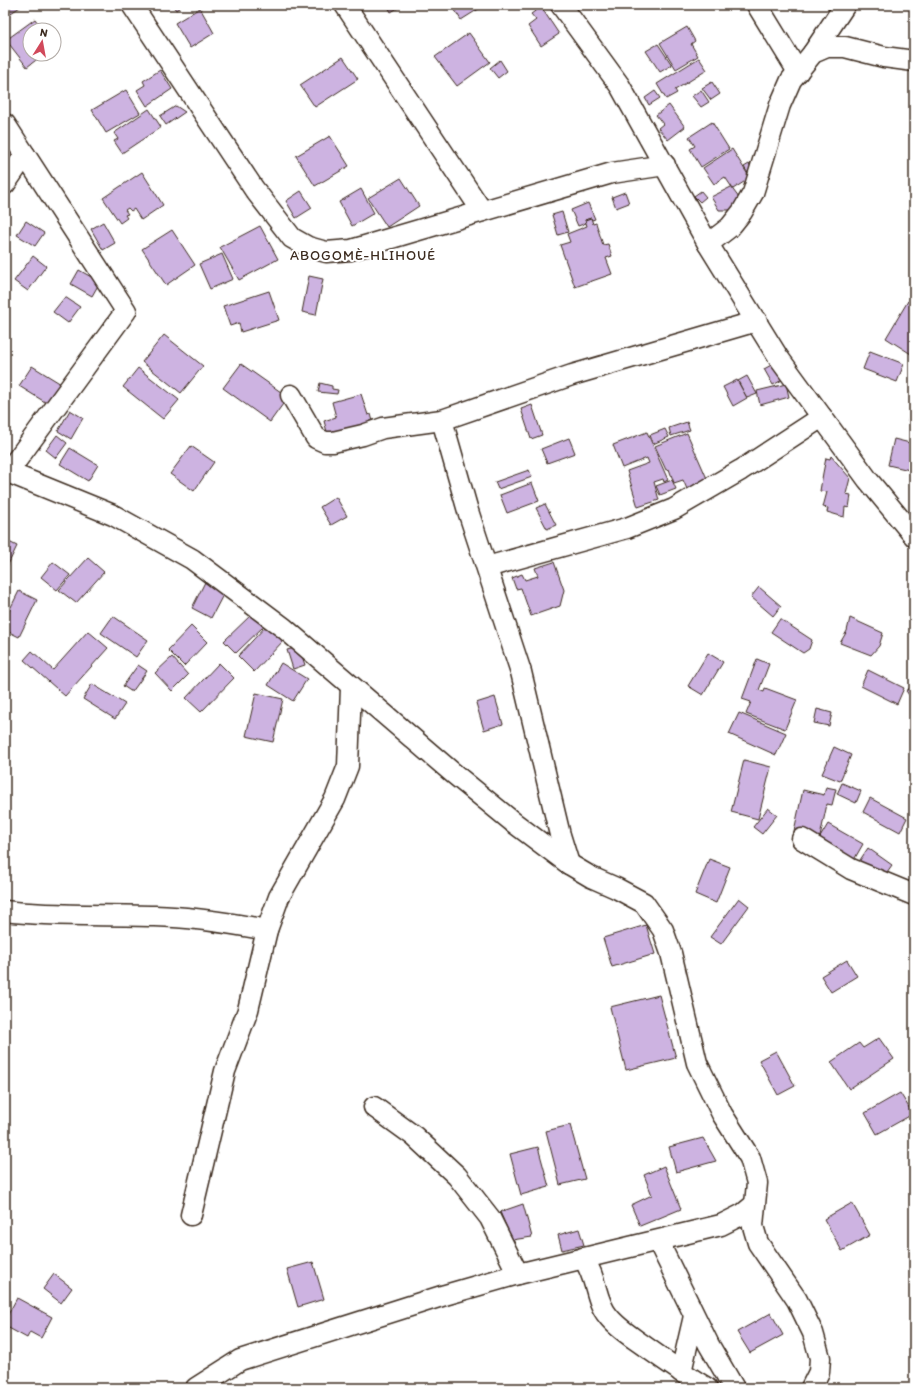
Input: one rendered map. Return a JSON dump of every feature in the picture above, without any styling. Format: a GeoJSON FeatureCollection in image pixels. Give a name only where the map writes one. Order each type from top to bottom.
{"type":"FeatureCollection","features":[{"type":"Feature","properties":{"kind":"street"},"geometry":{"type":"LineString","coordinates":[[132,5],[254,189],[292,238],[308,247],[326,252],[351,250],[612,173],[664,165]]}},
{"type":"Feature","properties":{"kind":"street"},"geometry":{"type":"LineString","coordinates":[[345,5],[482,211]]}},
{"type":"Feature","properties":{"kind":"street"},"geometry":{"type":"LineString","coordinates":[[561,5],[620,86],[708,244],[778,357],[868,480],[914,536]]}},
{"type":"Feature","properties":{"kind":"street"},"geometry":{"type":"LineString","coordinates":[[757,5],[798,72]]}},
{"type":"Feature","properties":{"kind":"street"},"geometry":{"type":"LineString","coordinates":[[708,244],[730,228],[742,212],[753,193],[780,105],[791,80],[813,53],[844,5]]}},
{"type":"Feature","properties":{"kind":"street"},"geometry":{"type":"LineString","coordinates":[[813,53],[827,47],[845,47],[884,57],[914,61]]}},
{"type":"Feature","properties":{"kind":"street"},"geometry":{"type":"LineString","coordinates":[[5,124],[126,311],[7,471],[113,515],[192,558],[284,628],[453,774],[569,864],[591,877],[644,903],[663,930],[677,973],[697,1063],[722,1114],[750,1158],[757,1183],[753,1226],[758,1243],[797,1300],[812,1333],[820,1358],[819,1372],[811,1388]]}},
{"type":"Feature","properties":{"kind":"street"},"geometry":{"type":"LineString","coordinates":[[5,184],[25,155]]}},
{"type":"Feature","properties":{"kind":"street"},"geometry":{"type":"LineString","coordinates":[[291,395],[316,438],[325,442],[333,442],[384,428],[442,420],[572,375],[757,321]]}},
{"type":"Feature","properties":{"kind":"street"},"geometry":{"type":"LineString","coordinates":[[487,567],[627,528],[674,509],[741,470],[822,417]]}},
{"type":"Feature","properties":{"kind":"street"},"geometry":{"type":"LineString","coordinates":[[442,420],[468,511],[521,672],[560,835],[569,864]]}},
{"type":"Feature","properties":{"kind":"street"},"geometry":{"type":"LineString","coordinates":[[191,1215],[225,1071],[248,1010],[267,930],[279,897],[335,799],[348,766],[351,687]]}},
{"type":"Feature","properties":{"kind":"street"},"geometry":{"type":"LineString","coordinates":[[802,839],[851,869],[914,895]]}},
{"type":"Feature","properties":{"kind":"street"},"geometry":{"type":"LineString","coordinates":[[5,911],[27,914],[155,916],[202,919],[267,930]]}},
{"type":"Feature","properties":{"kind":"street"},"geometry":{"type":"LineString","coordinates":[[374,1107],[414,1136],[457,1176],[490,1218],[518,1274]]}},
{"type":"Feature","properties":{"kind":"street"},"geometry":{"type":"LineString","coordinates":[[196,1388],[240,1360],[518,1274],[720,1225],[743,1214],[754,1205]]}},
{"type":"Feature","properties":{"kind":"street"},"geometry":{"type":"LineString","coordinates":[[658,1241],[694,1316],[734,1388]]}},
{"type":"Feature","properties":{"kind":"street"},"geometry":{"type":"LineString","coordinates":[[583,1258],[590,1268],[600,1303],[607,1316],[631,1336],[681,1372],[707,1388]]}},
{"type":"Feature","properties":{"kind":"street"},"geometry":{"type":"LineString","coordinates":[[681,1372],[694,1316]]}},
{"type":"Feature","properties":{"kind":"building"},"geometry":{"type":"Polygon","coordinates":[[[5,5],[23,5],[5,17],[5,5]]]}},
{"type":"Feature","properties":{"kind":"building"},"geometry":{"type":"Polygon","coordinates":[[[172,5],[183,5],[176,10],[172,5]]]}},
{"type":"Feature","properties":{"kind":"building"},"geometry":{"type":"Polygon","coordinates":[[[387,5],[403,5],[391,12],[387,5]]]}},
{"type":"Feature","properties":{"kind":"building"},"geometry":{"type":"Polygon","coordinates":[[[457,5],[485,5],[461,20],[453,7],[457,5]]]}},
{"type":"Feature","properties":{"kind":"building"},"geometry":{"type":"Polygon","coordinates":[[[541,7],[559,34],[541,46],[528,26],[536,20],[531,14],[541,7]]]}},
{"type":"Feature","properties":{"kind":"building"},"geometry":{"type":"Polygon","coordinates":[[[200,8],[214,33],[190,48],[175,23],[200,8]]]}},
{"type":"Feature","properties":{"kind":"building"},"geometry":{"type":"Polygon","coordinates":[[[687,27],[695,41],[691,44],[698,56],[676,69],[660,43],[687,27]]]}},
{"type":"Feature","properties":{"kind":"building"},"geometry":{"type":"Polygon","coordinates":[[[22,28],[22,61],[6,40],[22,28]]]}},
{"type":"Feature","properties":{"kind":"building"},"geometry":{"type":"Polygon","coordinates":[[[469,33],[490,62],[457,86],[435,57],[469,33]]]}},
{"type":"Feature","properties":{"kind":"building"},"geometry":{"type":"Polygon","coordinates":[[[658,44],[672,65],[660,72],[646,51],[658,44]]]}},
{"type":"Feature","properties":{"kind":"building"},"geometry":{"type":"Polygon","coordinates":[[[343,57],[358,79],[315,107],[300,85],[343,57]]]}},
{"type":"Feature","properties":{"kind":"building"},"geometry":{"type":"Polygon","coordinates":[[[699,58],[707,70],[675,90],[677,93],[666,99],[657,84],[699,58]]]}},
{"type":"Feature","properties":{"kind":"building"},"geometry":{"type":"Polygon","coordinates":[[[500,60],[507,71],[498,78],[490,68],[500,60]]]}},
{"type":"Feature","properties":{"kind":"building"},"geometry":{"type":"Polygon","coordinates":[[[23,62],[34,62],[27,67],[23,62]]]}},
{"type":"Feature","properties":{"kind":"building"},"geometry":{"type":"Polygon","coordinates":[[[160,70],[172,89],[147,106],[137,90],[145,85],[143,81],[160,70]]]}},
{"type":"Feature","properties":{"kind":"building"},"geometry":{"type":"Polygon","coordinates":[[[712,82],[720,94],[711,100],[702,88],[712,82]]]}},
{"type":"Feature","properties":{"kind":"building"},"geometry":{"type":"Polygon","coordinates":[[[126,90],[140,113],[106,133],[92,110],[126,90]]]}},
{"type":"Feature","properties":{"kind":"building"},"geometry":{"type":"Polygon","coordinates":[[[701,90],[709,102],[701,107],[692,96],[701,90]]]}},
{"type":"Feature","properties":{"kind":"building"},"geometry":{"type":"Polygon","coordinates":[[[655,91],[660,98],[649,105],[645,98],[655,91]]]}},
{"type":"Feature","properties":{"kind":"building"},"geometry":{"type":"Polygon","coordinates":[[[669,105],[685,127],[668,140],[658,128],[663,124],[656,115],[669,105]]]}},
{"type":"Feature","properties":{"kind":"building"},"geometry":{"type":"Polygon","coordinates":[[[176,106],[185,112],[166,125],[160,116],[176,106]]]}},
{"type":"Feature","properties":{"kind":"building"},"geometry":{"type":"Polygon","coordinates":[[[149,109],[161,127],[122,153],[114,141],[118,139],[114,133],[149,109]]]}},
{"type":"Feature","properties":{"kind":"building"},"geometry":{"type":"Polygon","coordinates":[[[712,122],[729,149],[701,167],[690,149],[695,146],[689,137],[712,122]]]}},
{"type":"Feature","properties":{"kind":"building"},"geometry":{"type":"Polygon","coordinates":[[[330,136],[349,166],[315,186],[296,156],[330,136]]]}},
{"type":"Feature","properties":{"kind":"building"},"geometry":{"type":"Polygon","coordinates":[[[732,149],[750,178],[733,189],[725,177],[714,184],[703,168],[732,149]]]}},
{"type":"Feature","properties":{"kind":"building"},"geometry":{"type":"Polygon","coordinates":[[[749,164],[754,172],[749,175],[744,167],[749,164]]]}},
{"type":"Feature","properties":{"kind":"building"},"geometry":{"type":"Polygon","coordinates":[[[142,172],[163,205],[141,220],[134,209],[131,211],[128,208],[125,210],[128,214],[125,215],[127,218],[120,223],[103,198],[142,172]]]}},
{"type":"Feature","properties":{"kind":"building"},"geometry":{"type":"Polygon","coordinates":[[[401,178],[419,206],[387,227],[368,198],[401,178]]]}},
{"type":"Feature","properties":{"kind":"building"},"geometry":{"type":"Polygon","coordinates":[[[731,187],[739,198],[731,210],[719,210],[711,197],[731,187]]]}},
{"type":"Feature","properties":{"kind":"building"},"geometry":{"type":"Polygon","coordinates":[[[361,189],[374,213],[352,226],[339,202],[361,189]]]}},
{"type":"Feature","properties":{"kind":"building"},"geometry":{"type":"Polygon","coordinates":[[[301,191],[312,208],[296,218],[286,201],[301,191]]]}},
{"type":"Feature","properties":{"kind":"building"},"geometry":{"type":"Polygon","coordinates":[[[701,191],[706,197],[700,202],[694,196],[701,191]]]}},
{"type":"Feature","properties":{"kind":"building"},"geometry":{"type":"Polygon","coordinates":[[[625,192],[629,203],[616,208],[612,197],[625,192]]]}},
{"type":"Feature","properties":{"kind":"building"},"geometry":{"type":"Polygon","coordinates":[[[588,203],[595,219],[592,220],[591,218],[585,220],[586,223],[578,226],[571,210],[588,203]]]}},
{"type":"Feature","properties":{"kind":"building"},"geometry":{"type":"Polygon","coordinates":[[[562,212],[568,232],[558,235],[552,215],[562,212]]]}},
{"type":"Feature","properties":{"kind":"building"},"geometry":{"type":"Polygon","coordinates":[[[591,218],[593,224],[596,223],[603,245],[608,244],[612,256],[606,258],[612,274],[575,287],[560,245],[570,242],[567,234],[587,226],[585,220],[591,218]]]}},
{"type":"Feature","properties":{"kind":"building"},"geometry":{"type":"Polygon","coordinates":[[[26,221],[44,233],[35,246],[17,235],[26,221]]]}},
{"type":"Feature","properties":{"kind":"building"},"geometry":{"type":"Polygon","coordinates":[[[103,222],[115,243],[103,250],[91,229],[103,222]]]}},
{"type":"Feature","properties":{"kind":"building"},"geometry":{"type":"Polygon","coordinates":[[[260,226],[278,259],[239,280],[220,247],[260,226]]]}},
{"type":"Feature","properties":{"kind":"building"},"geometry":{"type":"Polygon","coordinates":[[[172,230],[195,265],[166,285],[142,249],[172,230]]]}},
{"type":"Feature","properties":{"kind":"building"},"geometry":{"type":"Polygon","coordinates":[[[222,254],[233,279],[210,289],[199,264],[222,254]]]}},
{"type":"Feature","properties":{"kind":"building"},"geometry":{"type":"Polygon","coordinates":[[[33,256],[46,266],[28,291],[14,281],[33,256]]]}},
{"type":"Feature","properties":{"kind":"building"},"geometry":{"type":"Polygon","coordinates":[[[79,270],[100,282],[92,296],[71,284],[79,270]]]}},
{"type":"Feature","properties":{"kind":"building"},"geometry":{"type":"Polygon","coordinates":[[[309,276],[323,279],[316,315],[302,312],[309,276]]]}},
{"type":"Feature","properties":{"kind":"building"},"geometry":{"type":"Polygon","coordinates":[[[269,291],[279,320],[241,332],[239,323],[230,326],[223,306],[269,291]]]}},
{"type":"Feature","properties":{"kind":"building"},"geometry":{"type":"Polygon","coordinates":[[[65,297],[80,307],[68,323],[53,312],[65,297]]]}},
{"type":"Feature","properties":{"kind":"building"},"geometry":{"type":"Polygon","coordinates":[[[908,301],[914,304],[914,349],[911,354],[886,338],[908,301]]]}},
{"type":"Feature","properties":{"kind":"building"},"geometry":{"type":"Polygon","coordinates":[[[164,335],[203,366],[181,393],[142,362],[164,335]]]}},
{"type":"Feature","properties":{"kind":"building"},"geometry":{"type":"Polygon","coordinates":[[[870,351],[904,364],[897,382],[863,369],[870,351]]]}},
{"type":"Feature","properties":{"kind":"building"},"geometry":{"type":"Polygon","coordinates":[[[775,363],[784,379],[773,385],[764,369],[775,363]]]}},
{"type":"Feature","properties":{"kind":"building"},"geometry":{"type":"Polygon","coordinates":[[[241,364],[288,397],[270,422],[223,388],[241,364]]]}},
{"type":"Feature","properties":{"kind":"building"},"geometry":{"type":"Polygon","coordinates":[[[32,366],[66,387],[53,407],[19,386],[32,366]]]}},
{"type":"Feature","properties":{"kind":"building"},"geometry":{"type":"Polygon","coordinates":[[[138,368],[179,400],[163,419],[123,387],[138,368]]]}},
{"type":"Feature","properties":{"kind":"building"},"geometry":{"type":"Polygon","coordinates":[[[747,376],[757,394],[747,398],[738,381],[747,376]]]}},
{"type":"Feature","properties":{"kind":"building"},"geometry":{"type":"Polygon","coordinates":[[[737,380],[747,398],[733,406],[723,387],[737,380]]]}},
{"type":"Feature","properties":{"kind":"building"},"geometry":{"type":"Polygon","coordinates":[[[320,383],[332,386],[332,389],[338,390],[337,394],[318,392],[320,383]]]}},
{"type":"Feature","properties":{"kind":"building"},"geometry":{"type":"Polygon","coordinates":[[[786,384],[789,397],[760,405],[757,391],[786,384]]]}},
{"type":"Feature","properties":{"kind":"building"},"geometry":{"type":"Polygon","coordinates":[[[914,385],[914,422],[908,421],[914,385]]]}},
{"type":"Feature","properties":{"kind":"building"},"geometry":{"type":"Polygon","coordinates":[[[361,394],[368,415],[371,414],[374,425],[329,439],[324,421],[336,417],[332,402],[361,394]]]}},
{"type":"Feature","properties":{"kind":"building"},"geometry":{"type":"Polygon","coordinates":[[[532,405],[542,435],[531,439],[521,409],[532,405]]]}},
{"type":"Feature","properties":{"kind":"building"},"geometry":{"type":"Polygon","coordinates":[[[70,410],[83,418],[71,439],[58,431],[70,410]]]}},
{"type":"Feature","properties":{"kind":"building"},"geometry":{"type":"Polygon","coordinates":[[[687,422],[690,430],[671,436],[669,428],[687,422]]]}},
{"type":"Feature","properties":{"kind":"building"},"geometry":{"type":"Polygon","coordinates":[[[665,429],[669,437],[653,444],[650,435],[665,429]]]}},
{"type":"Feature","properties":{"kind":"building"},"geometry":{"type":"Polygon","coordinates":[[[647,432],[668,480],[664,482],[663,479],[654,482],[659,500],[638,507],[627,471],[649,463],[647,458],[622,468],[613,445],[647,432]]]}},
{"type":"Feature","properties":{"kind":"building"},"geometry":{"type":"Polygon","coordinates":[[[687,433],[709,483],[698,484],[687,489],[683,480],[674,483],[669,469],[666,470],[655,446],[687,433]]]}},
{"type":"Feature","properties":{"kind":"building"},"geometry":{"type":"Polygon","coordinates":[[[57,435],[67,443],[56,458],[46,450],[57,435]]]}},
{"type":"Feature","properties":{"kind":"building"},"geometry":{"type":"Polygon","coordinates":[[[569,438],[575,453],[547,463],[541,449],[569,438]]]}},
{"type":"Feature","properties":{"kind":"building"},"geometry":{"type":"Polygon","coordinates":[[[894,439],[914,444],[914,471],[888,465],[894,439]]]}},
{"type":"Feature","properties":{"kind":"building"},"geometry":{"type":"Polygon","coordinates":[[[191,446],[214,462],[194,491],[170,474],[191,446]]]}},
{"type":"Feature","properties":{"kind":"building"},"geometry":{"type":"Polygon","coordinates":[[[70,448],[98,465],[88,481],[60,464],[70,448]]]}},
{"type":"Feature","properties":{"kind":"building"},"geometry":{"type":"Polygon","coordinates":[[[831,456],[850,478],[846,494],[851,495],[849,508],[845,507],[844,517],[827,512],[828,508],[823,507],[827,492],[820,491],[826,458],[830,459],[831,456]]]}},
{"type":"Feature","properties":{"kind":"building"},"geometry":{"type":"Polygon","coordinates":[[[529,470],[532,477],[498,489],[495,482],[529,470]]]}},
{"type":"Feature","properties":{"kind":"building"},"geometry":{"type":"Polygon","coordinates":[[[672,480],[676,489],[660,495],[656,486],[672,480]]]}},
{"type":"Feature","properties":{"kind":"building"},"geometry":{"type":"Polygon","coordinates":[[[532,483],[539,501],[507,513],[500,495],[532,483]]]}},
{"type":"Feature","properties":{"kind":"building"},"geometry":{"type":"Polygon","coordinates":[[[336,497],[347,516],[331,525],[320,507],[336,497]]]}},
{"type":"Feature","properties":{"kind":"building"},"geometry":{"type":"Polygon","coordinates":[[[545,504],[556,525],[547,529],[536,508],[545,504]]]}},
{"type":"Feature","properties":{"kind":"building"},"geometry":{"type":"Polygon","coordinates":[[[5,540],[17,546],[5,571],[5,540]]]}},
{"type":"Feature","properties":{"kind":"building"},"geometry":{"type":"Polygon","coordinates":[[[88,558],[104,572],[76,603],[59,590],[88,558]]]}},
{"type":"Feature","properties":{"kind":"building"},"geometry":{"type":"Polygon","coordinates":[[[53,562],[70,575],[57,590],[41,577],[53,562]]]}},
{"type":"Feature","properties":{"kind":"building"},"geometry":{"type":"Polygon","coordinates":[[[554,562],[564,590],[560,606],[531,616],[521,588],[516,589],[512,578],[522,574],[525,580],[538,576],[535,568],[554,562]]]}},
{"type":"Feature","properties":{"kind":"building"},"geometry":{"type":"Polygon","coordinates":[[[205,582],[224,593],[211,618],[192,608],[205,582]]]}},
{"type":"Feature","properties":{"kind":"building"},"geometry":{"type":"Polygon","coordinates":[[[759,587],[781,606],[773,616],[751,597],[759,587]]]}},
{"type":"Feature","properties":{"kind":"building"},"geometry":{"type":"Polygon","coordinates":[[[19,591],[37,600],[19,637],[5,630],[5,619],[19,591]]]}},
{"type":"Feature","properties":{"kind":"building"},"geometry":{"type":"Polygon","coordinates":[[[252,614],[264,626],[236,653],[224,641],[252,614]]]}},
{"type":"Feature","properties":{"kind":"building"},"geometry":{"type":"Polygon","coordinates":[[[113,616],[148,640],[136,657],[101,633],[113,616]]]}},
{"type":"Feature","properties":{"kind":"building"},"geometry":{"type":"Polygon","coordinates":[[[850,618],[883,633],[879,646],[871,655],[840,643],[847,631],[850,618]]]}},
{"type":"Feature","properties":{"kind":"building"},"geometry":{"type":"Polygon","coordinates":[[[780,619],[812,640],[809,649],[803,653],[771,632],[780,619]]]}},
{"type":"Feature","properties":{"kind":"building"},"geometry":{"type":"Polygon","coordinates":[[[267,625],[284,640],[254,672],[238,656],[267,625]]]}},
{"type":"Feature","properties":{"kind":"building"},"geometry":{"type":"Polygon","coordinates":[[[191,626],[207,642],[184,666],[168,650],[191,626]]]}},
{"type":"Feature","properties":{"kind":"building"},"geometry":{"type":"Polygon","coordinates":[[[88,631],[108,648],[65,696],[24,660],[32,651],[53,670],[88,631]]]}},
{"type":"Feature","properties":{"kind":"building"},"geometry":{"type":"Polygon","coordinates":[[[299,647],[305,665],[293,669],[287,650],[299,647]]]}},
{"type":"Feature","properties":{"kind":"building"},"geometry":{"type":"Polygon","coordinates":[[[708,653],[723,662],[703,695],[688,686],[708,653]]]}},
{"type":"Feature","properties":{"kind":"building"},"geometry":{"type":"Polygon","coordinates":[[[172,657],[188,675],[172,691],[155,673],[172,657]]]}},
{"type":"Feature","properties":{"kind":"building"},"geometry":{"type":"Polygon","coordinates":[[[757,659],[769,664],[759,690],[764,692],[765,688],[797,700],[785,729],[746,714],[751,702],[742,699],[757,659]]]}},
{"type":"Feature","properties":{"kind":"building"},"geometry":{"type":"Polygon","coordinates":[[[219,663],[234,678],[201,712],[186,698],[219,663]]]}},
{"type":"Feature","properties":{"kind":"building"},"geometry":{"type":"Polygon","coordinates":[[[281,663],[307,679],[293,701],[268,685],[281,663]]]}},
{"type":"Feature","properties":{"kind":"building"},"geometry":{"type":"Polygon","coordinates":[[[138,665],[147,671],[132,692],[123,686],[138,665]]]}},
{"type":"Feature","properties":{"kind":"building"},"geometry":{"type":"Polygon","coordinates":[[[868,670],[904,688],[897,704],[861,686],[868,670]]]}},
{"type":"Feature","properties":{"kind":"building"},"geometry":{"type":"Polygon","coordinates":[[[92,684],[125,704],[115,719],[83,699],[92,684]]]}},
{"type":"Feature","properties":{"kind":"building"},"geometry":{"type":"Polygon","coordinates":[[[914,685],[914,701],[906,691],[914,685]]]}},
{"type":"Feature","properties":{"kind":"building"},"geometry":{"type":"Polygon","coordinates":[[[256,693],[283,699],[273,742],[246,736],[256,693]]]}},
{"type":"Feature","properties":{"kind":"building"},"geometry":{"type":"Polygon","coordinates":[[[495,697],[503,724],[484,730],[476,703],[495,697]]]}},
{"type":"Feature","properties":{"kind":"building"},"geometry":{"type":"Polygon","coordinates":[[[817,709],[832,713],[829,726],[814,723],[817,709]]]}},
{"type":"Feature","properties":{"kind":"building"},"geometry":{"type":"Polygon","coordinates":[[[739,713],[786,733],[776,755],[729,734],[739,713]]]}},
{"type":"Feature","properties":{"kind":"building"},"geometry":{"type":"Polygon","coordinates":[[[834,747],[851,755],[840,781],[822,774],[834,747]]]}},
{"type":"Feature","properties":{"kind":"building"},"geometry":{"type":"Polygon","coordinates":[[[744,760],[771,767],[758,819],[731,812],[744,760]]]}},
{"type":"Feature","properties":{"kind":"building"},"geometry":{"type":"Polygon","coordinates":[[[842,783],[861,791],[856,803],[837,794],[842,783]]]}},
{"type":"Feature","properties":{"kind":"building"},"geometry":{"type":"Polygon","coordinates":[[[826,787],[836,789],[832,805],[827,804],[820,837],[794,831],[803,790],[824,795],[826,787]]]}},
{"type":"Feature","properties":{"kind":"building"},"geometry":{"type":"Polygon","coordinates":[[[870,798],[907,818],[900,832],[863,812],[870,798]]]}},
{"type":"Feature","properties":{"kind":"building"},"geometry":{"type":"Polygon","coordinates":[[[768,808],[777,815],[762,834],[753,827],[768,808]]]}},
{"type":"Feature","properties":{"kind":"building"},"geometry":{"type":"Polygon","coordinates":[[[828,824],[863,844],[851,865],[816,844],[828,824]]]}},
{"type":"Feature","properties":{"kind":"building"},"geometry":{"type":"Polygon","coordinates":[[[868,848],[892,865],[882,879],[858,863],[868,848]]]}},
{"type":"Feature","properties":{"kind":"building"},"geometry":{"type":"Polygon","coordinates":[[[709,859],[730,867],[716,903],[695,894],[709,859]]]}},
{"type":"Feature","properties":{"kind":"building"},"geometry":{"type":"Polygon","coordinates":[[[739,898],[749,906],[721,944],[710,937],[739,898]]]}},
{"type":"Feature","properties":{"kind":"building"},"geometry":{"type":"Polygon","coordinates":[[[646,925],[655,954],[612,967],[603,938],[646,925]]]}},
{"type":"Feature","properties":{"kind":"building"},"geometry":{"type":"Polygon","coordinates":[[[847,960],[857,976],[831,992],[821,976],[847,960]]]}},
{"type":"Feature","properties":{"kind":"building"},"geometry":{"type":"Polygon","coordinates":[[[659,995],[676,1058],[626,1070],[610,1007],[659,995]]]}},
{"type":"Feature","properties":{"kind":"building"},"geometry":{"type":"Polygon","coordinates":[[[879,1038],[894,1059],[849,1089],[831,1062],[859,1043],[863,1048],[879,1038]]]}},
{"type":"Feature","properties":{"kind":"building"},"geometry":{"type":"Polygon","coordinates":[[[776,1051],[795,1086],[778,1095],[759,1060],[776,1051]]]}},
{"type":"Feature","properties":{"kind":"building"},"geometry":{"type":"Polygon","coordinates":[[[900,1093],[913,1114],[877,1134],[865,1113],[900,1093]]]}},
{"type":"Feature","properties":{"kind":"building"},"geometry":{"type":"Polygon","coordinates":[[[570,1125],[585,1179],[560,1185],[546,1131],[570,1125]]]}},
{"type":"Feature","properties":{"kind":"building"},"geometry":{"type":"Polygon","coordinates":[[[703,1138],[716,1161],[676,1172],[669,1147],[703,1138]]]}},
{"type":"Feature","properties":{"kind":"building"},"geometry":{"type":"Polygon","coordinates":[[[538,1147],[549,1187],[521,1195],[510,1154],[538,1147]]]}},
{"type":"Feature","properties":{"kind":"building"},"geometry":{"type":"Polygon","coordinates":[[[664,1166],[681,1209],[640,1226],[631,1205],[652,1195],[644,1175],[664,1166]]]}},
{"type":"Feature","properties":{"kind":"building"},"geometry":{"type":"Polygon","coordinates":[[[852,1203],[870,1235],[842,1251],[824,1219],[852,1203]]]}},
{"type":"Feature","properties":{"kind":"building"},"geometry":{"type":"Polygon","coordinates":[[[523,1204],[532,1237],[512,1240],[500,1212],[523,1204]]]}},
{"type":"Feature","properties":{"kind":"building"},"geometry":{"type":"Polygon","coordinates":[[[579,1229],[584,1245],[562,1250],[558,1235],[579,1229]]]}},
{"type":"Feature","properties":{"kind":"building"},"geometry":{"type":"Polygon","coordinates":[[[313,1262],[324,1299],[298,1307],[287,1269],[313,1262]]]}},
{"type":"Feature","properties":{"kind":"building"},"geometry":{"type":"Polygon","coordinates":[[[54,1274],[72,1288],[61,1303],[43,1289],[54,1274]]]}},
{"type":"Feature","properties":{"kind":"building"},"geometry":{"type":"Polygon","coordinates":[[[17,1298],[52,1317],[41,1338],[30,1332],[27,1338],[5,1326],[5,1320],[17,1298]]]}},
{"type":"Feature","properties":{"kind":"building"},"geometry":{"type":"Polygon","coordinates":[[[771,1313],[783,1335],[750,1353],[737,1332],[771,1313]]]}},
{"type":"Feature","properties":{"kind":"district","name":"ABOGOMÈ-HLIHOUÉ"},"geometry":{"type":"Point","coordinates":[363,255]}}]}
